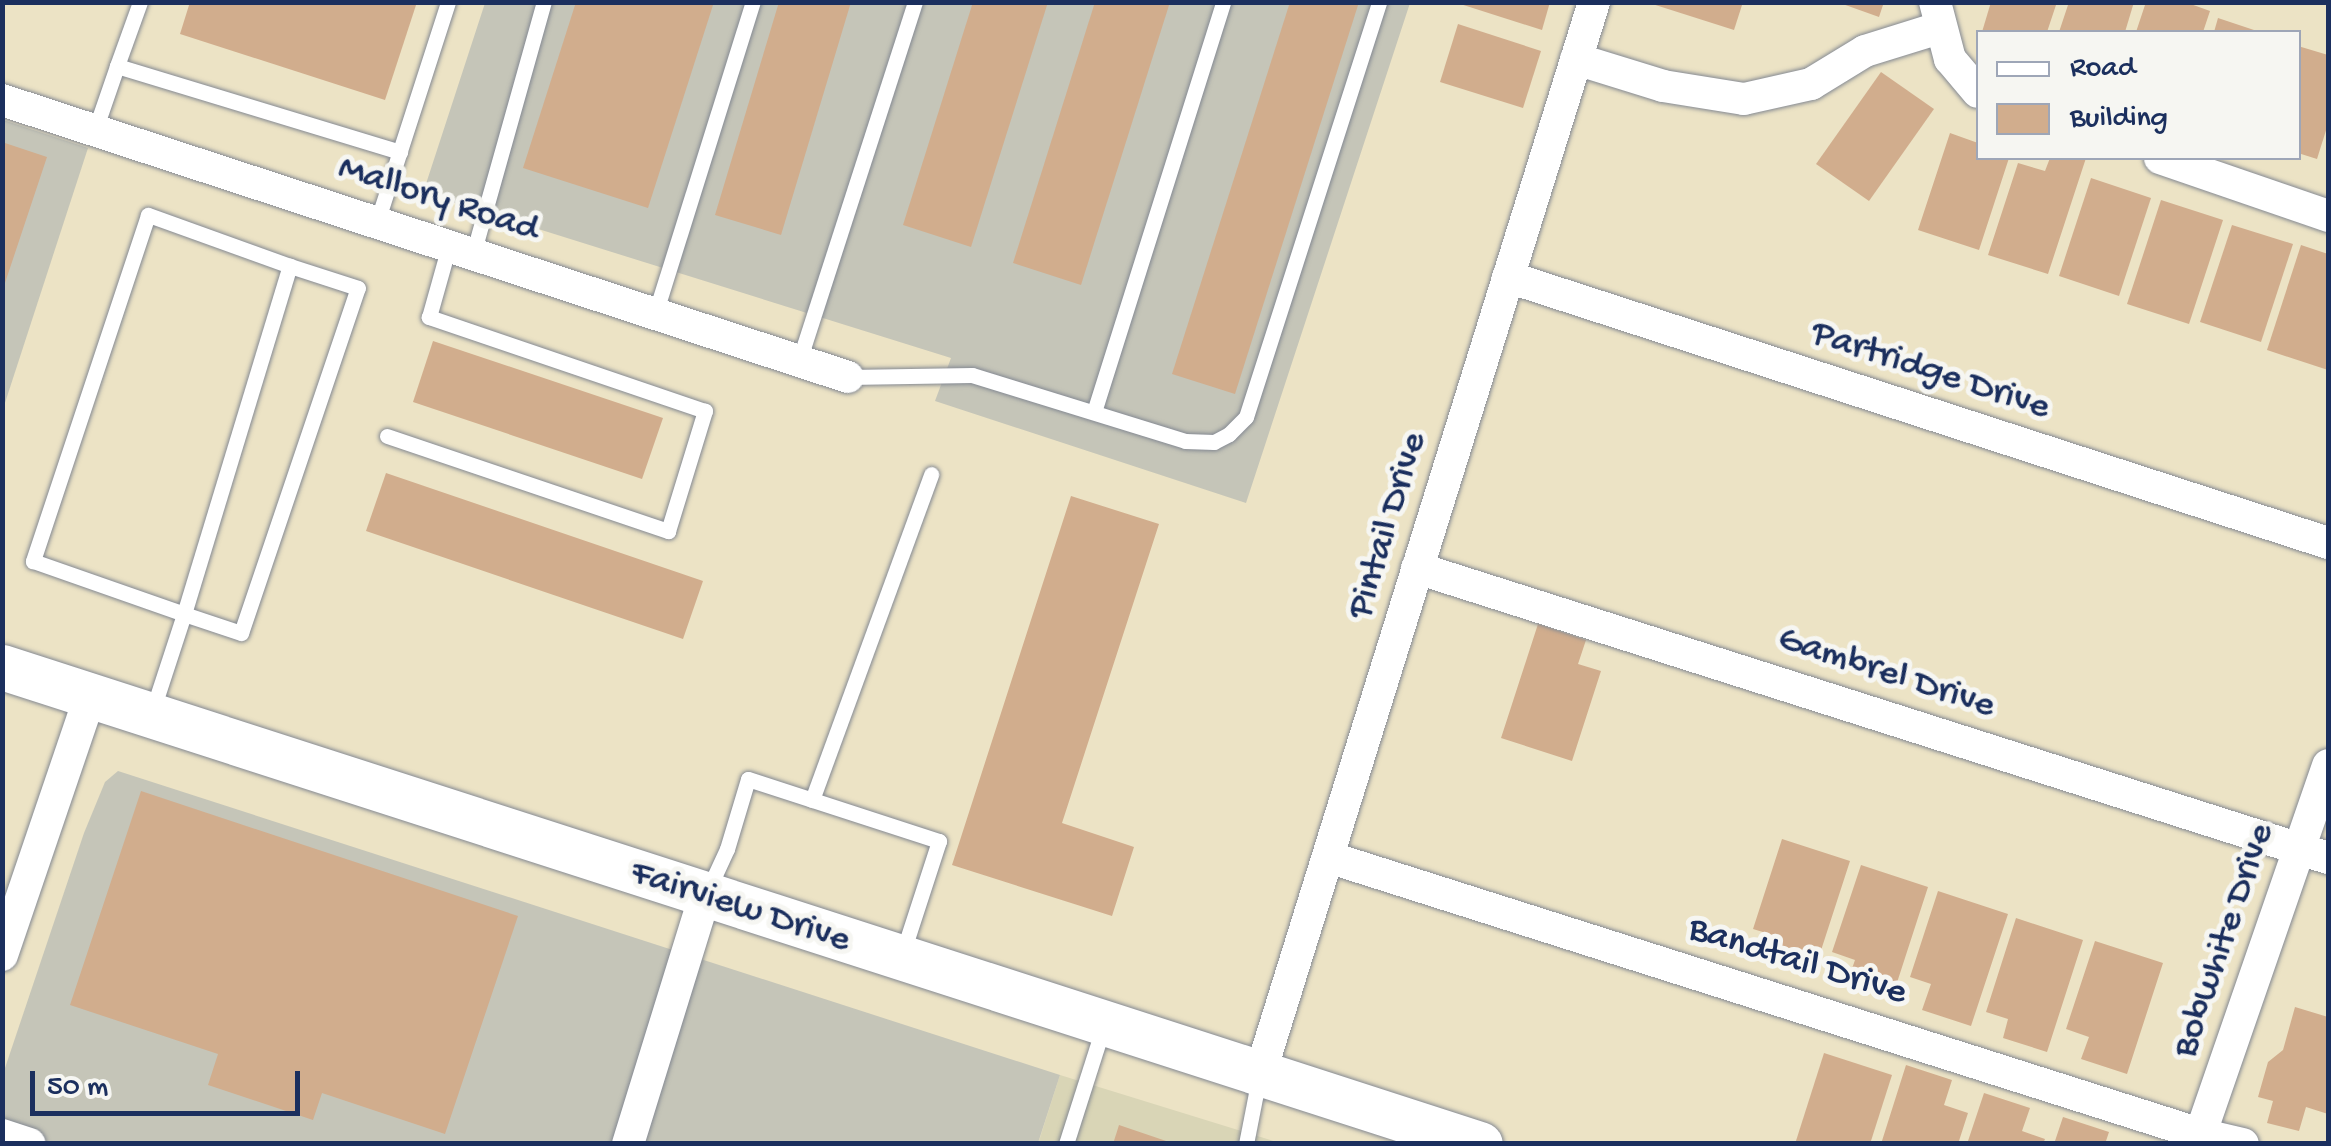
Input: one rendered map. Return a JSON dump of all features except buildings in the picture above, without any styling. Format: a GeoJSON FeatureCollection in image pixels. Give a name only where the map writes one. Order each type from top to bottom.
{"type":"FeatureCollection","features":[{"type":"Feature","properties":{"kind":"main road","name":"Fairview Drive"},"geometry":{"type":"LineString","coordinates":[[2,667],[1480,1144]]}},
{"type":"Feature","properties":{"kind":"street","name":"Pintail Drive"},"geometry":{"type":"LineString","coordinates":[[1260,1074],[1594,2]]}},
{"type":"Feature","properties":{"kind":"street"},"geometry":{"type":"LineString","coordinates":[[1576,59],[1663,86],[1744,99],[1811,84],[1865,51],[1937,15],[1950,59],[1976,90]]}},
{"type":"Feature","properties":{"kind":"street","name":"Mallory Road"},"geometry":{"type":"LineString","coordinates":[[2,100],[848,377]]}},
{"type":"Feature","properties":{"kind":"street"},"geometry":{"type":"LineString","coordinates":[[2166,160],[2328,216]]}},
{"type":"Feature","properties":{"kind":"street","name":"Partridge Drive"},"geometry":{"type":"LineString","coordinates":[[1508,277],[2328,543]]}},
{"type":"Feature","properties":{"kind":"street","name":"Gambrel Drive"},"geometry":{"type":"LineString","coordinates":[[1418,568],[2314,853]]}},
{"type":"Feature","properties":{"kind":"street"},"geometry":{"type":"LineString","coordinates":[[2,956],[90,696]]}},
{"type":"Feature","properties":{"kind":"street","name":"Bobwhite Drive"},"geometry":{"type":"LineString","coordinates":[[2198,1139],[2314,853],[2328,765]]}},
{"type":"Feature","properties":{"kind":"street","name":"Bandtail Drive"},"geometry":{"type":"LineString","coordinates":[[1328,857],[2198,1139],[2243,1144]]}},
{"type":"Feature","properties":{"kind":"street"},"geometry":{"type":"LineString","coordinates":[[628,1144],[705,896]]}},
{"type":"Feature","properties":{"kind":"street"},"geometry":{"type":"LineString","coordinates":[[2,1135],[30,1144]]}},
{"type":"Feature","properties":{"kind":"lane"},"geometry":{"type":"LineString","coordinates":[[95,130],[140,2]]}},
{"type":"Feature","properties":{"kind":"lane"},"geometry":{"type":"LineString","coordinates":[[377,222],[448,2]]}},
{"type":"Feature","properties":{"kind":"lane"},"geometry":{"type":"LineString","coordinates":[[387,436],[668,530],[705,411],[429,316],[461,250],[544,2]]}},
{"type":"Feature","properties":{"kind":"lane"},"geometry":{"type":"LineString","coordinates":[[655,314],[754,2]]}},
{"type":"Feature","properties":{"kind":"lane"},"geometry":{"type":"LineString","coordinates":[[799,361],[916,2]]}},
{"type":"Feature","properties":{"kind":"lane"},"geometry":{"type":"LineString","coordinates":[[1094,412],[1223,2]]}},
{"type":"Feature","properties":{"kind":"lane"},"geometry":{"type":"LineString","coordinates":[[848,377],[972,375],[1184,441],[1214,442],[1230,434],[1246,416],[1379,2]]}},
{"type":"Feature","properties":{"kind":"lane"},"geometry":{"type":"LineString","coordinates":[[116,66],[400,152]]}},
{"type":"Feature","properties":{"kind":"lane"},"geometry":{"type":"LineString","coordinates":[[148,215],[290,266],[358,288],[241,633],[33,562],[148,215]]}},
{"type":"Feature","properties":{"kind":"lane"},"geometry":{"type":"LineString","coordinates":[[151,716],[290,266]]}},
{"type":"Feature","properties":{"kind":"lane"},"geometry":{"type":"LineString","coordinates":[[812,800],[931,474]]}},
{"type":"Feature","properties":{"kind":"lane"},"geometry":{"type":"LineString","coordinates":[[705,896],[726,849],[748,779],[939,841],[900,959]]}},
{"type":"Feature","properties":{"kind":"lane"},"geometry":{"type":"LineString","coordinates":[[1066,1144],[1104,1024]]}},
{"type":"Feature","properties":{"kind":"lane"},"geometry":{"type":"LineString","coordinates":[[1246,1144],[1260,1074]]}},
{"type":"Feature","properties":{"kind":"shaded area"},"geometry":{"type":"Polygon","coordinates":[[[485,3],[1410,3],[1246,503],[935,401],[951,358],[423,193],[485,3]]]}},
{"type":"Feature","properties":{"kind":"shaded area"},"geometry":{"type":"Polygon","coordinates":[[[3,120],[88,148],[3,409],[3,120]]]}},
{"type":"Feature","properties":{"kind":"shaded area"},"geometry":{"type":"Polygon","coordinates":[[[118,771],[1060,1075],[1038,1143],[3,1144],[3,1074],[84,833],[105,782],[118,771]]]}},
{"type":"Feature","properties":{"kind":"shaded area"},"geometry":{"type":"Polygon","coordinates":[[[1060,1075],[1280,1143],[1038,1144],[1060,1075]]]}}]}
